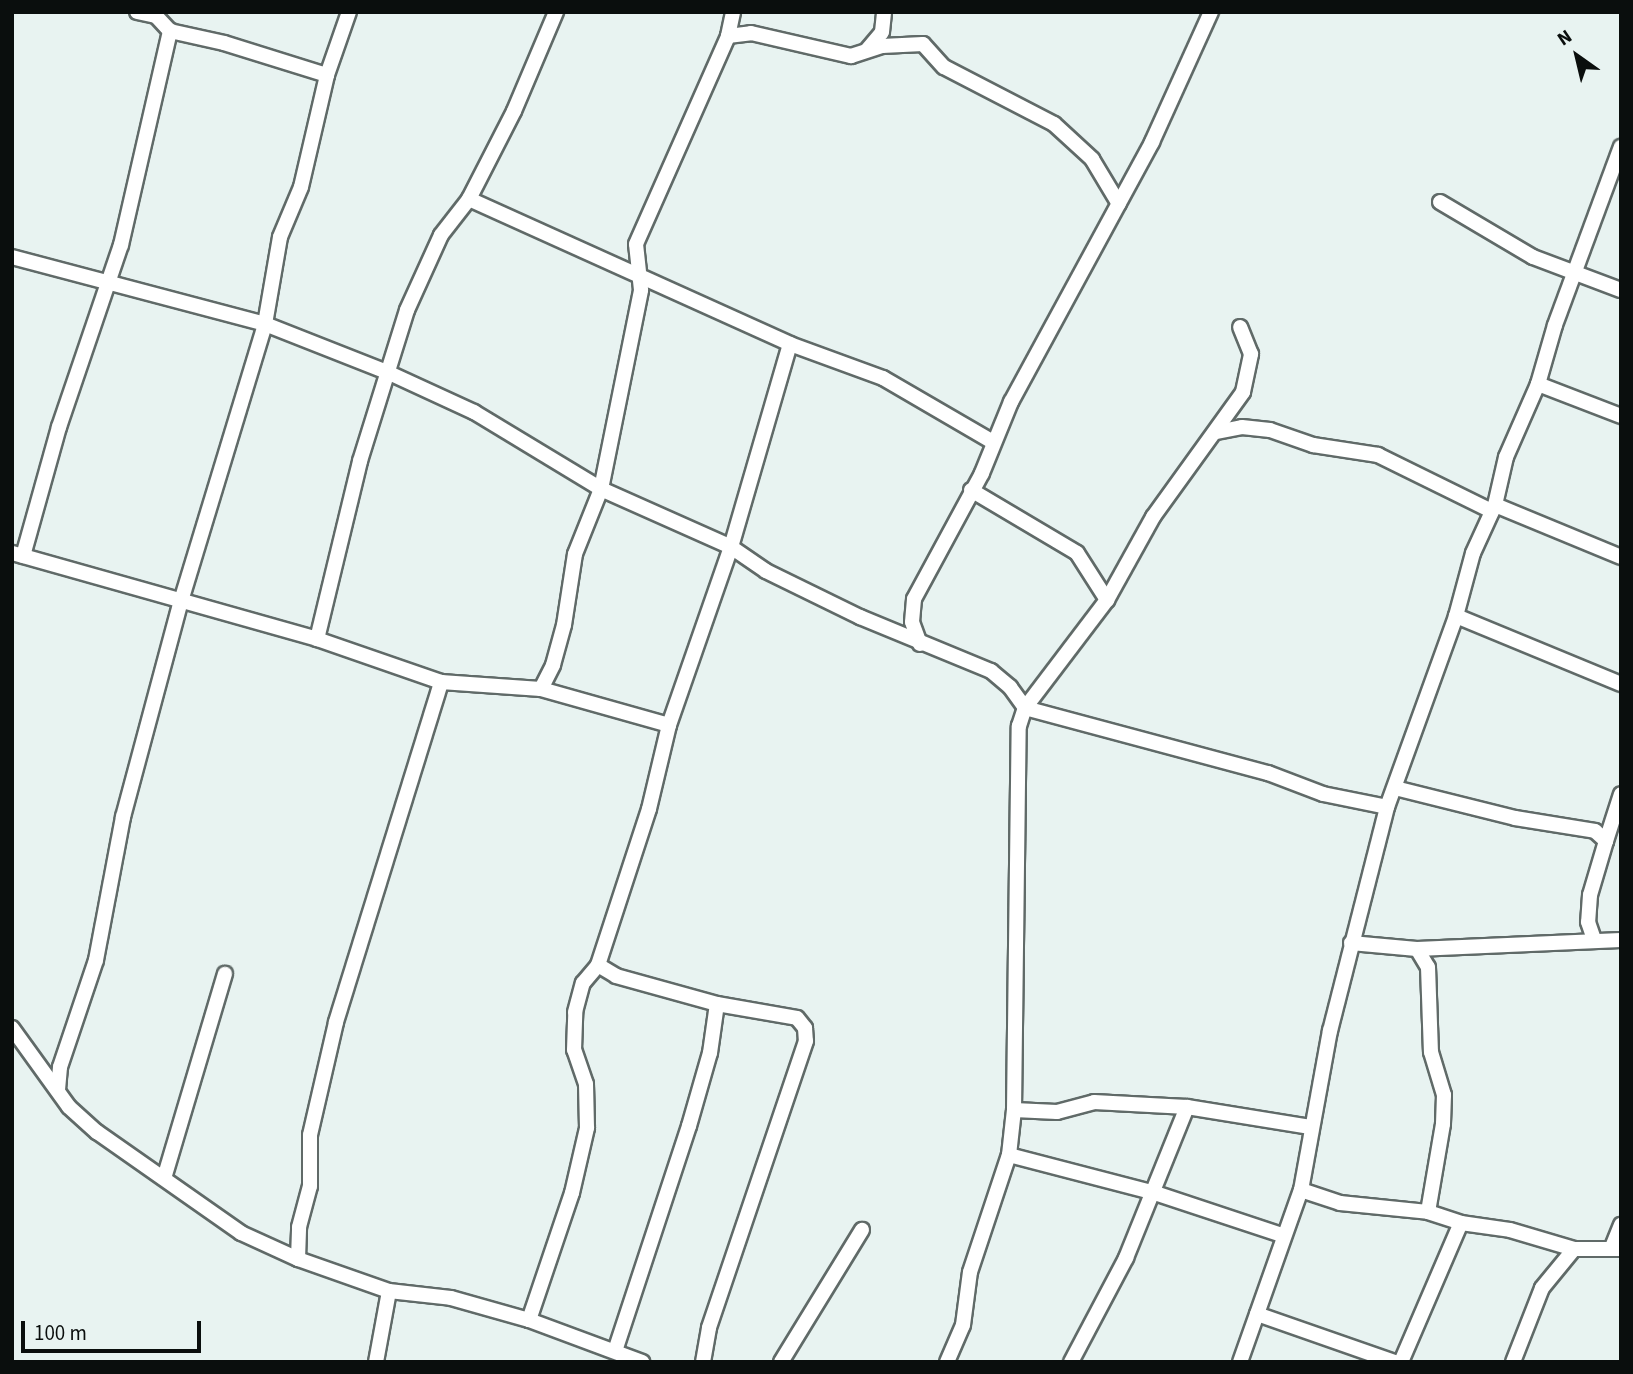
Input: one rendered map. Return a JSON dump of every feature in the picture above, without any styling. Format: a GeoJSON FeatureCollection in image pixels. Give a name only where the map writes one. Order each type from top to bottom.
{"type":"FeatureCollection","features":[{"type":"Feature","properties":{"kind":"street"},"geometry":{"type":"LineString","coordinates":[[138,12],[156,16],[170,32],[225,43],[327,75]]}},
{"type":"Feature","properties":{"kind":"street"},"geometry":{"type":"LineString","coordinates":[[58,1090],[60,1067],[96,960],[123,817],[181,601],[265,324],[280,237],[301,187],[327,75],[349,12]]}},
{"type":"Feature","properties":{"kind":"street"},"geometry":{"type":"LineString","coordinates":[[317,639],[387,372],[422,274],[441,235],[469,199],[514,111],[556,12]]}},
{"type":"Feature","properties":{"kind":"street"},"geometry":{"type":"LineString","coordinates":[[541,689],[560,638],[575,554],[601,489],[641,290],[636,244],[728,37],[733,12]]}},
{"type":"Feature","properties":{"kind":"street"},"geometry":{"type":"LineString","coordinates":[[866,51],[882,32],[884,12]]}},
{"type":"Feature","properties":{"kind":"street"},"geometry":{"type":"LineString","coordinates":[[920,644],[912,622],[914,599],[993,442],[1119,204],[1211,12]]}},
{"type":"Feature","properties":{"kind":"street"},"geometry":{"type":"LineString","coordinates":[[170,32],[109,283],[18,555],[317,639],[441,682],[541,689],[669,725]]}},
{"type":"Feature","properties":{"kind":"street"},"geometry":{"type":"LineString","coordinates":[[728,37],[751,33],[850,56],[866,51],[923,44],[944,67],[1054,124],[1092,159],[1119,204]]}},
{"type":"Feature","properties":{"kind":"street"},"geometry":{"type":"LineString","coordinates":[[1240,1362],[1282,1235],[1301,1190],[1310,1127],[1351,943],[1387,807],[1456,616],[1473,553],[1493,508],[1506,457],[1538,384],[1574,273],[1618,168],[1621,147]]}},
{"type":"Feature","properties":{"kind":"street"},"geometry":{"type":"LineString","coordinates":[[469,199],[790,344],[883,378],[993,442]]}},
{"type":"Feature","properties":{"kind":"street"},"geometry":{"type":"LineString","coordinates":[[1440,202],[1495,237],[1574,273],[1621,290]]}},
{"type":"Feature","properties":{"kind":"street"},"geometry":{"type":"LineString","coordinates":[[12,257],[265,324],[387,372],[474,412],[601,489],[731,547],[766,570],[920,644],[991,671],[1010,687],[1025,708],[1268,773],[1323,794],[1387,807]]}},
{"type":"Feature","properties":{"kind":"street"},"geometry":{"type":"LineString","coordinates":[[947,1362],[963,1325],[970,1272],[1009,1155],[1014,1111],[1019,726],[1025,708],[1107,600],[1153,517],[1217,432],[1250,372],[1251,354],[1240,327]]}},
{"type":"Feature","properties":{"kind":"street"},"geometry":{"type":"LineString","coordinates":[[529,1320],[572,1193],[587,1128],[586,1083],[574,1050],[575,1012],[583,983],[598,965],[649,809],[669,725],[731,547],[790,344]]}},
{"type":"Feature","properties":{"kind":"street"},"geometry":{"type":"LineString","coordinates":[[1538,384],[1621,416]]}},
{"type":"Feature","properties":{"kind":"street"},"geometry":{"type":"LineString","coordinates":[[1217,432],[1242,427],[1270,430],[1313,445],[1378,455],[1493,508],[1621,557]]}},
{"type":"Feature","properties":{"kind":"street"},"geometry":{"type":"LineString","coordinates":[[971,490],[1077,553],[1107,600]]}},
{"type":"Feature","properties":{"kind":"street"},"geometry":{"type":"LineString","coordinates":[[1456,616],[1621,684]]}},
{"type":"Feature","properties":{"kind":"street"},"geometry":{"type":"LineString","coordinates":[[298,1259],[299,1227],[310,1186],[310,1135],[336,1022],[441,682]]}},
{"type":"Feature","properties":{"kind":"street"},"geometry":{"type":"LineString","coordinates":[[1395,788],[1515,818],[1595,831],[1606,841]]}},
{"type":"Feature","properties":{"kind":"street"},"geometry":{"type":"LineString","coordinates":[[1594,939],[1588,922],[1590,895],[1621,794]]}},
{"type":"Feature","properties":{"kind":"street"},"geometry":{"type":"LineString","coordinates":[[1351,943],[1417,948],[1621,940]]}},
{"type":"Feature","properties":{"kind":"street"},"geometry":{"type":"LineString","coordinates":[[1417,948],[1428,967],[1431,1052],[1444,1095],[1443,1124],[1428,1212]]}},
{"type":"Feature","properties":{"kind":"street"},"geometry":{"type":"LineString","coordinates":[[598,965],[616,976],[717,1004],[797,1018],[806,1028],[806,1041],[709,1328],[703,1362]]}},
{"type":"Feature","properties":{"kind":"street"},"geometry":{"type":"LineString","coordinates":[[165,1175],[225,974]]}},
{"type":"Feature","properties":{"kind":"street"},"geometry":{"type":"LineString","coordinates":[[614,1351],[689,1126],[710,1053],[717,1004]]}},
{"type":"Feature","properties":{"kind":"street"},"geometry":{"type":"LineString","coordinates":[[12,1028],[58,1090],[97,1132],[165,1175],[241,1233],[298,1259],[389,1291],[451,1298],[529,1320],[642,1362]]}},
{"type":"Feature","properties":{"kind":"street"},"geometry":{"type":"LineString","coordinates":[[1014,1111],[1057,1112],[1094,1102],[1187,1107],[1310,1127]]}},
{"type":"Feature","properties":{"kind":"street"},"geometry":{"type":"LineString","coordinates":[[1071,1362],[1126,1258],[1155,1193],[1187,1107]]}},
{"type":"Feature","properties":{"kind":"street"},"geometry":{"type":"LineString","coordinates":[[1009,1155],[1155,1193],[1282,1235]]}},
{"type":"Feature","properties":{"kind":"street"},"geometry":{"type":"LineString","coordinates":[[1301,1190],[1340,1203],[1428,1212],[1461,1223],[1510,1230],[1574,1249],[1616,1248],[1621,1225]]}},
{"type":"Feature","properties":{"kind":"street"},"geometry":{"type":"LineString","coordinates":[[1401,1362],[1461,1223]]}},
{"type":"Feature","properties":{"kind":"street"},"geometry":{"type":"LineString","coordinates":[[781,1362],[862,1230]]}},
{"type":"Feature","properties":{"kind":"street"},"geometry":{"type":"LineString","coordinates":[[1513,1362],[1542,1288],[1574,1249]]}},
{"type":"Feature","properties":{"kind":"street"},"geometry":{"type":"LineString","coordinates":[[376,1362],[389,1291]]}},
{"type":"Feature","properties":{"kind":"street"},"geometry":{"type":"LineString","coordinates":[[1257,1314],[1395,1362]]}}]}
